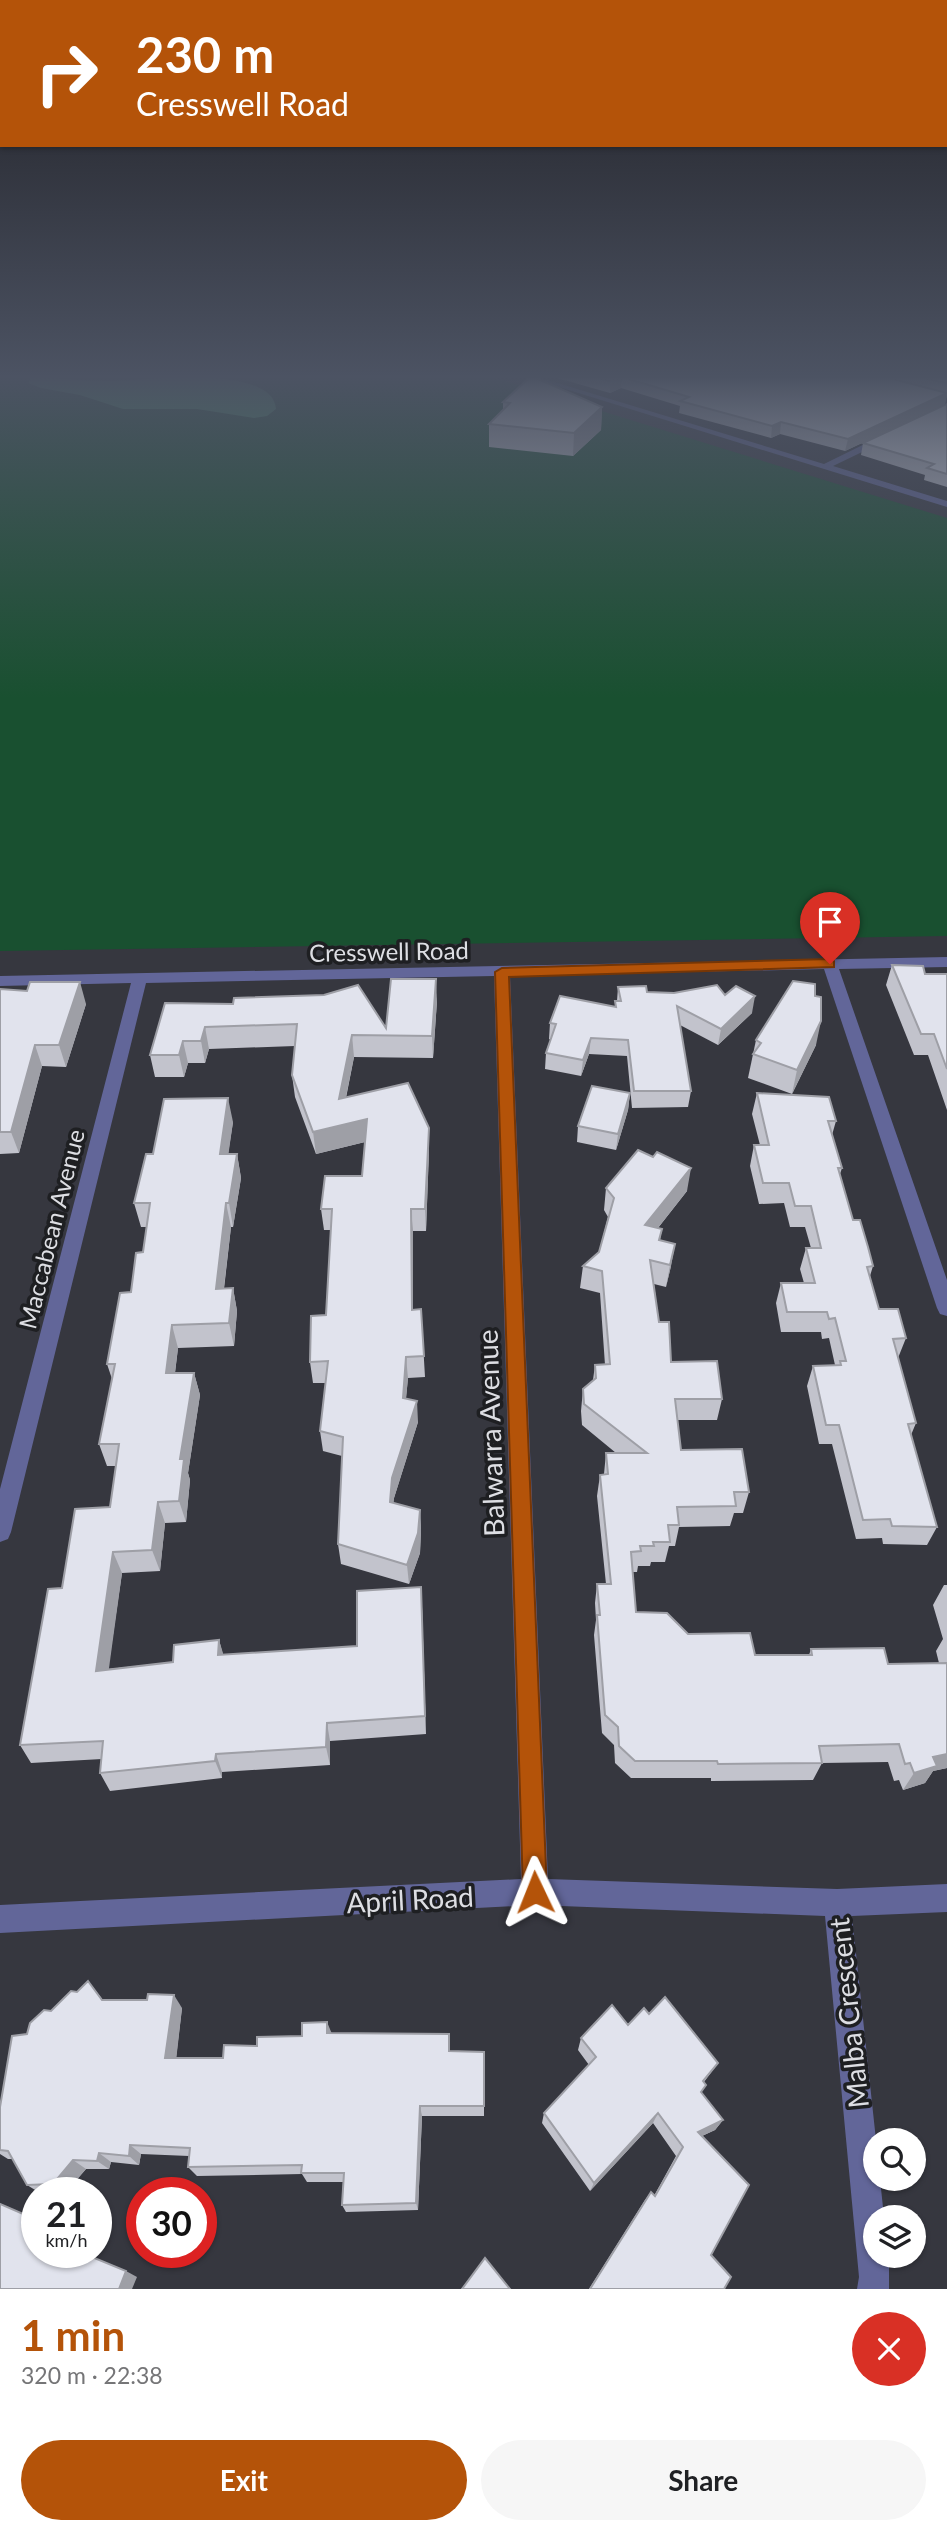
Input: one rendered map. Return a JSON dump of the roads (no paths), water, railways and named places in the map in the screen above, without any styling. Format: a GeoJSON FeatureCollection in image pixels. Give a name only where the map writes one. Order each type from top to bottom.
{"type":"FeatureCollection","features":[{"type":"Feature","properties":{"kind":"street"},"geometry":{"type":"LineString","coordinates":[[886,485],[947,504]]}},
{"type":"Feature","properties":{"kind":"street","name":"Cresswell Road"},"geometry":{"type":"LineString","coordinates":[[0,981],[947,962]]}},
{"type":"Feature","properties":{"kind":"street"},"geometry":{"type":"LineString","coordinates":[[830,964],[947,1308]]}},
{"type":"Feature","properties":{"kind":"street","name":"Balwarra Avenue"},"geometry":{"type":"LineString","coordinates":[[502,972],[535,1892]]}},
{"type":"Feature","properties":{"kind":"street","name":"Maccabean Avenue"},"geometry":{"type":"LineString","coordinates":[[0,1532],[139,978]]}},
{"type":"Feature","properties":{"kind":"street","name":"April Road"},"geometry":{"type":"LineString","coordinates":[[0,1919],[535,1892],[837,1903],[947,1898]]}},
{"type":"Feature","properties":{"kind":"street","name":"Malba Crescent"},"geometry":{"type":"LineString","coordinates":[[837,1903],[875,2277],[873,2289]]}}]}
